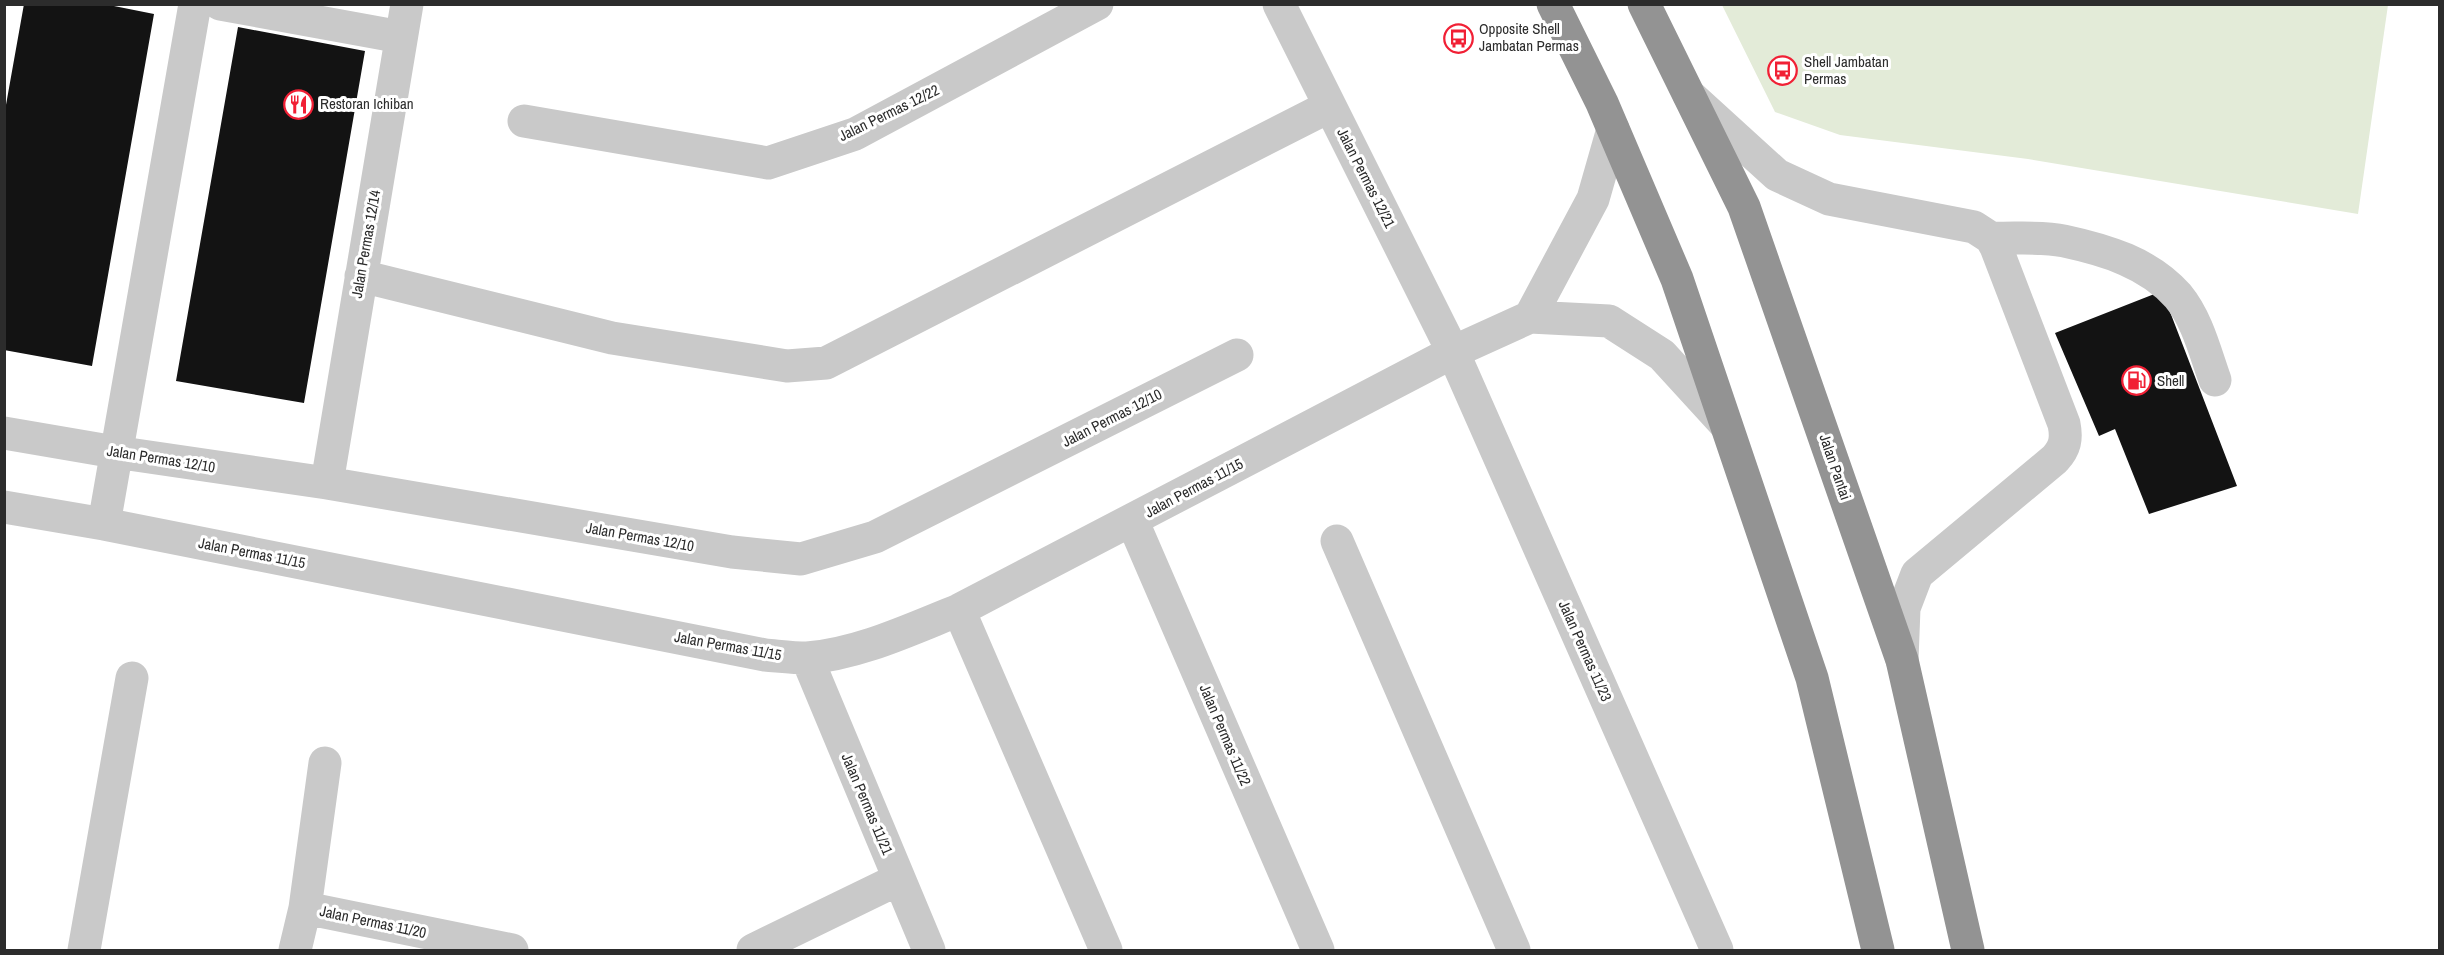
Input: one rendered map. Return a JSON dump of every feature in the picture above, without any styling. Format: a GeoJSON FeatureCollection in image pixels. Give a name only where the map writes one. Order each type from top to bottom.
{"type":"FeatureCollection","features":[{"type":"Feature","properties":{"kind":"highway"},"geometry":{"type":"LineString","coordinates":[[1553,4],[1613,129],[1677,279],[1812,678],[1878,951]]}},
{"type":"Feature","properties":{"kind":"highway","name":"Jalan Pantai"},"geometry":{"type":"LineString","coordinates":[[1644,4],[1744,207],[1902,660],[1968,951]]}},
{"type":"Feature","properties":{"kind":"street"},"geometry":{"type":"LineString","coordinates":[[104,524],[195,4]]}},
{"type":"Feature","properties":{"kind":"street"},"geometry":{"type":"LineString","coordinates":[[220,4],[401,37]]}},
{"type":"Feature","properties":{"kind":"street","name":"Jalan Permas 12/14"},"geometry":{"type":"LineString","coordinates":[[327,483],[407,4]]}},
{"type":"Feature","properties":{"kind":"street","name":"Jalan Permas 12/22"},"geometry":{"type":"LineString","coordinates":[[524,121],[768,163],[855,134],[1096,4]]}},
{"type":"Feature","properties":{"kind":"street","name":"Jalan Permas 12/21"},"geometry":{"type":"LineString","coordinates":[[1279,4],[1453,352]]}},
{"type":"Feature","properties":{"kind":"street"},"geometry":{"type":"LineString","coordinates":[[1688,94],[1777,175],[1829,199],[1974,228],[1991,238],[2063,241],[2137,262],[2179,297],[2196,328],[2215,380]]}},
{"type":"Feature","properties":{"kind":"street"},"geometry":{"type":"LineString","coordinates":[[361,276],[612,338],[787,366],[826,363],[1330,106]]}},
{"type":"Feature","properties":{"kind":"street"},"geometry":{"type":"LineString","coordinates":[[1530,317],[1593,200],[1613,129]]}},
{"type":"Feature","properties":{"kind":"street"},"geometry":{"type":"LineString","coordinates":[[1902,660],[1904,608],[1917,574],[2055,459],[2063,449],[2066,437],[2064,424],[1991,238]]}},
{"type":"Feature","properties":{"kind":"street","name":"Jalan Permas 11/15"},"geometry":{"type":"LineString","coordinates":[[4,507],[104,524],[765,655],[807,658],[840,652],[886,639],[959,610],[1453,352],[1530,317],[1609,321],[1662,355],[1726,425]]}},
{"type":"Feature","properties":{"kind":"street","name":"Jalan Permas 11/23"},"geometry":{"type":"LineString","coordinates":[[1453,352],[1717,951]]}},
{"type":"Feature","properties":{"kind":"street","name":"Jalan Permas 12/10"},"geometry":{"type":"LineString","coordinates":[[4,432],[116,453],[327,483],[732,552],[801,559],[875,537],[1237,356]]}},
{"type":"Feature","properties":{"kind":"street","name":"Jalan Permas 11/22"},"geometry":{"type":"LineString","coordinates":[[1132,520],[1318,951]]}},
{"type":"Feature","properties":{"kind":"street"},"geometry":{"type":"LineString","coordinates":[[1336,541],[1514,951]]}},
{"type":"Feature","properties":{"kind":"street"},"geometry":{"type":"LineString","coordinates":[[959,610],[1106,951]]}},
{"type":"Feature","properties":{"kind":"street","name":"Jalan Permas 11/21"},"geometry":{"type":"LineString","coordinates":[[807,658],[929,951]]}},
{"type":"Feature","properties":{"kind":"street"},"geometry":{"type":"LineString","coordinates":[[84,951],[132,678]]}},
{"type":"Feature","properties":{"kind":"street"},"geometry":{"type":"LineString","coordinates":[[296,951],[305,908],[325,763]]}},
{"type":"Feature","properties":{"kind":"street"},"geometry":{"type":"LineString","coordinates":[[753,951],[898,879]]}},
{"type":"Feature","properties":{"kind":"street","name":"Jalan Permas 11/20"},"geometry":{"type":"LineString","coordinates":[[305,908],[512,951]]}},
{"type":"Feature","properties":{"kind":"green space"},"geometry":{"type":"Polygon","coordinates":[[[1722,5],[2388,5],[2358,214],[2028,159],[1840,135],[1775,112],[1722,5]]]}},
{"type":"Feature","properties":{"kind":"building"},"geometry":{"type":"Polygon","coordinates":[[[24,4],[104,4],[154,14],[92,366],[4,350],[4,116],[24,4]]]}},
{"type":"Feature","properties":{"kind":"building"},"geometry":{"type":"Polygon","coordinates":[[[238,27],[365,51],[304,403],[176,381],[238,27]]]}},
{"type":"Feature","properties":{"kind":"building","name":"Shell"},"geometry":{"type":"Polygon","coordinates":[[[2162,291],[2237,486],[2149,514],[2115,429],[2099,436],[2055,333],[2162,291]]]}},
{"type":"Feature","properties":{"kind":"place","name":"Opposite Shell Jambatan Permas"},"geometry":{"type":"Point","coordinates":[1458,38]}},
{"type":"Feature","properties":{"kind":"place","name":"Shell Jambatan Permas"},"geometry":{"type":"Point","coordinates":[1783,71]}},
{"type":"Feature","properties":{"kind":"place","name":"Restoran Ichiban"},"geometry":{"type":"Point","coordinates":[299,104]}},
{"type":"Feature","properties":{"kind":"place","name":"Shell"},"geometry":{"type":"Point","coordinates":[2136,381]}}]}
